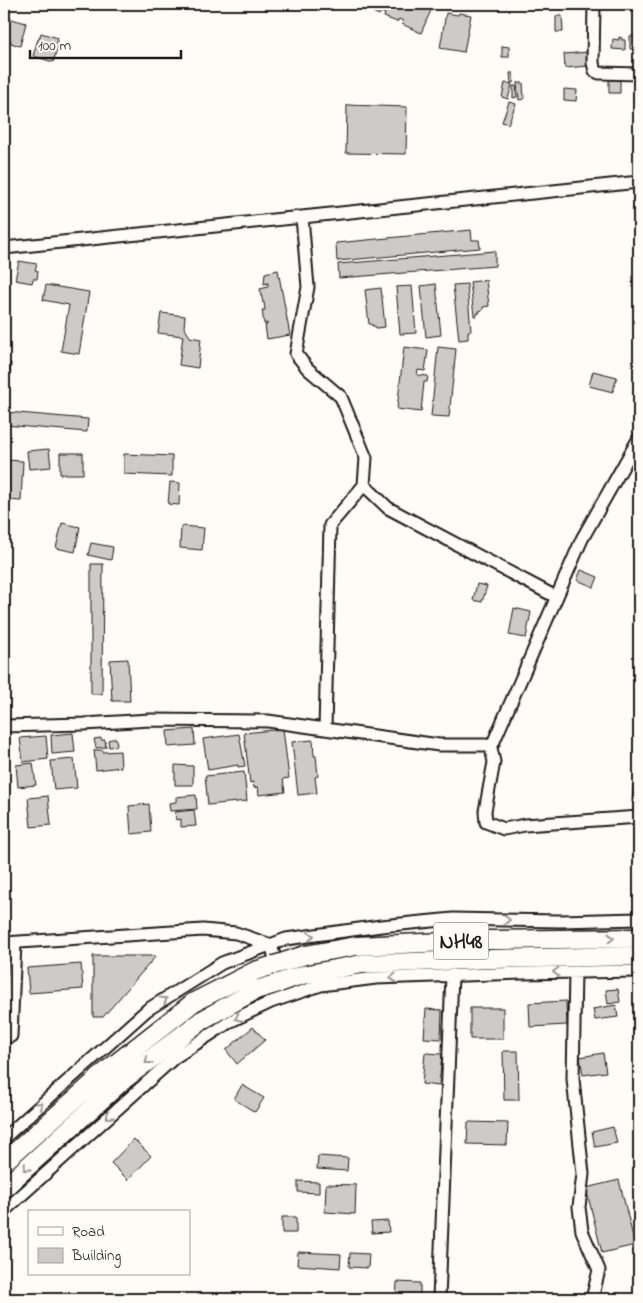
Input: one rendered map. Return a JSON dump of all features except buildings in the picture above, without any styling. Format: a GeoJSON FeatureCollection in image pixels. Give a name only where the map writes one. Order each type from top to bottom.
{"type":"FeatureCollection","features":[{"type":"Feature","properties":{"kind":"highway","name":"NH48"},"geometry":{"type":"LineString","coordinates":[[4,1162],[110,1068],[194,1002],[255,972],[305,955],[356,946],[489,940],[639,938]]}},
{"type":"Feature","properties":{"kind":"highway","name":"NH48"},"geometry":{"type":"LineString","coordinates":[[4,1188],[122,1081],[202,1020],[256,990],[285,986],[303,975],[362,964],[639,956]]}},
{"type":"Feature","properties":{"kind":"street"},"geometry":{"type":"LineString","coordinates":[[594,4],[593,63],[595,71],[599,73],[639,74]]}},
{"type":"Feature","properties":{"kind":"street"},"geometry":{"type":"LineString","coordinates":[[4,248],[639,182]]}},
{"type":"Feature","properties":{"kind":"street"},"geometry":{"type":"LineString","coordinates":[[302,217],[308,287],[296,354],[308,369],[341,396],[366,458],[364,485],[330,525],[326,728]]}},
{"type":"Feature","properties":{"kind":"street"},"geometry":{"type":"LineString","coordinates":[[639,438],[582,538],[491,748],[494,762],[485,811],[486,822],[504,829],[525,825],[639,817]]}},
{"type":"Feature","properties":{"kind":"street"},"geometry":{"type":"LineString","coordinates":[[364,485],[388,508],[556,598]]}},
{"type":"Feature","properties":{"kind":"street"},"geometry":{"type":"LineString","coordinates":[[4,726],[150,720],[268,721],[439,745],[486,745],[491,748]]}},
{"type":"Feature","properties":{"kind":"street"},"geometry":{"type":"LineString","coordinates":[[4,1138],[147,1010],[222,963],[286,939],[381,926],[453,919],[560,921],[639,919]]}},
{"type":"Feature","properties":{"kind":"street"},"geometry":{"type":"LineString","coordinates":[[4,1036],[11,1036],[10,943],[203,930],[236,933],[270,945]]}},
{"type":"Feature","properties":{"kind":"street"},"geometry":{"type":"LineString","coordinates":[[270,945],[285,986]]}},
{"type":"Feature","properties":{"kind":"street"},"geometry":{"type":"LineString","coordinates":[[4,1211],[174,1058],[231,1021],[271,1002],[285,986],[321,985],[376,978],[639,971]]}},
{"type":"Feature","properties":{"kind":"street"},"geometry":{"type":"LineString","coordinates":[[575,972],[573,1079],[584,1174],[579,1207],[582,1231],[600,1270],[592,1299]]}},
{"type":"Feature","properties":{"kind":"street"},"geometry":{"type":"LineString","coordinates":[[439,1299],[452,975]]}}]}
